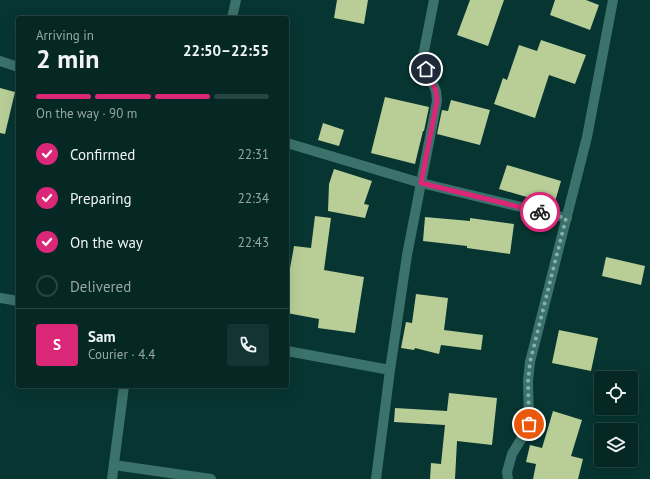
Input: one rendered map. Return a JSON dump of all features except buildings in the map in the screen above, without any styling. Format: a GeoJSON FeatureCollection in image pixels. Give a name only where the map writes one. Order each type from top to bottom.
{"type":"FeatureCollection","features":[{"type":"Feature","properties":{"kind":"street"},"geometry":{"type":"LineString","coordinates":[[232,16],[236,0]]}},
{"type":"Feature","properties":{"kind":"street"},"geometry":{"type":"LineString","coordinates":[[376,479],[407,255],[437,101],[436,91],[426,69],[423,56],[434,0]]}},
{"type":"Feature","properties":{"kind":"street"},"geometry":{"type":"LineString","coordinates":[[508,479],[507,472],[512,454],[529,424],[528,381],[530,362],[587,137],[613,0]]}},
{"type":"Feature","properties":{"kind":"street"},"geometry":{"type":"LineString","coordinates":[[0,62],[16,66]]}},
{"type":"Feature","properties":{"kind":"street"},"geometry":{"type":"LineString","coordinates":[[289,144],[421,183],[566,218]]}},
{"type":"Feature","properties":{"kind":"street"},"geometry":{"type":"LineString","coordinates":[[0,298],[16,301]]}},
{"type":"Feature","properties":{"kind":"street"},"geometry":{"type":"LineString","coordinates":[[289,351],[390,370]]}},
{"type":"Feature","properties":{"kind":"street"},"geometry":{"type":"LineString","coordinates":[[112,479],[124,388]]}},
{"type":"Feature","properties":{"kind":"street"},"geometry":{"type":"LineString","coordinates":[[114,465],[210,479]]}},
{"type":"Feature","properties":{"kind":"way so far"},"geometry":{"type":"LineString","coordinates":[[529,424],[528,381],[530,362],[566,218],[540,212]]}},
{"type":"Feature","properties":{"kind":"route"},"geometry":{"type":"LineString","coordinates":[[426,69],[436,91],[437,101],[421,183],[540,212]]}}]}
